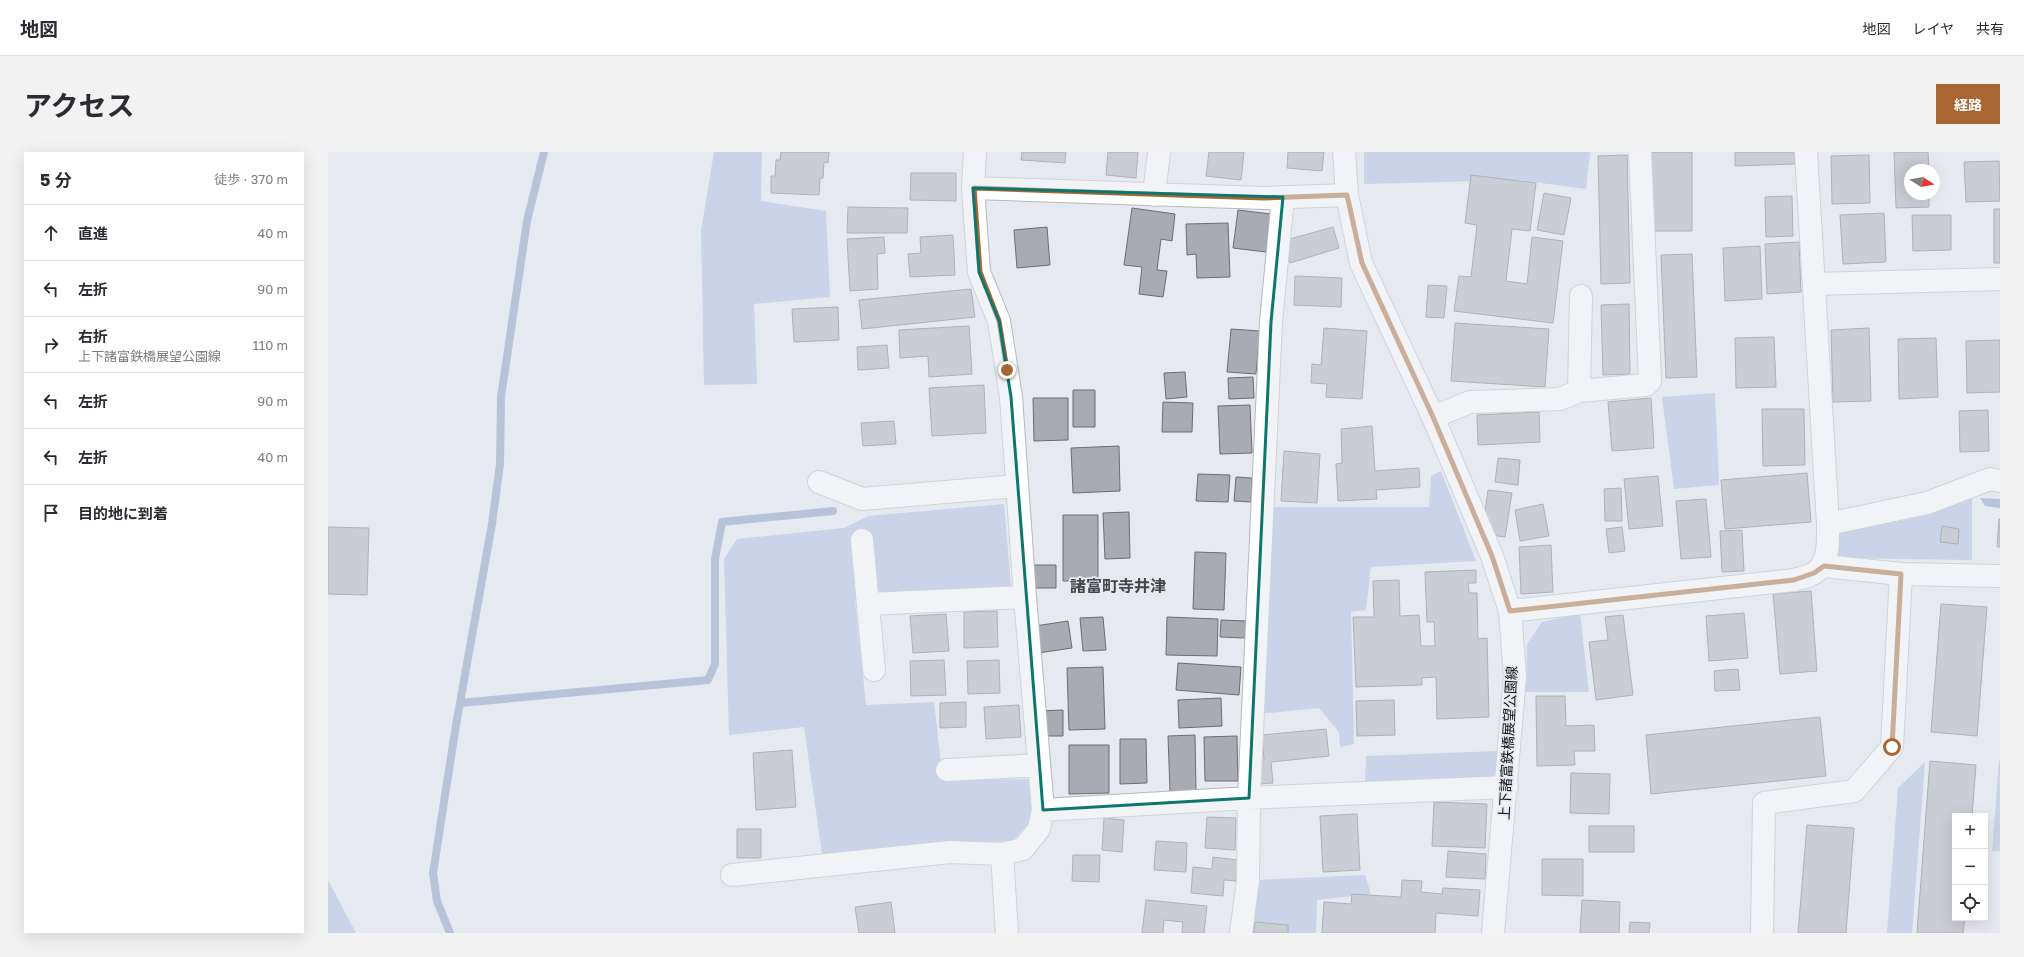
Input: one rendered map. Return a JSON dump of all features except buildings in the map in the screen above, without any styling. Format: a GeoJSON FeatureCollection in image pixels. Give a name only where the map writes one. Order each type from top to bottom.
{"type":"FeatureCollection","features":[{"type":"Feature","properties":{"kind":"street"},"geometry":{"type":"LineString","coordinates":[[732,874],[950,852],[1002,854],[1023,849],[1040,829],[1043,810],[1025,597],[1011,397],[999,321],[980,272],[974,188],[975,152]]}},
{"type":"Feature","properties":{"kind":"street"},"geometry":{"type":"LineString","coordinates":[[1154,195],[1159,152]]}},
{"type":"Feature","properties":{"kind":"street","name":"上下諸富鉄橋展望公園線"},"geometry":{"type":"LineString","coordinates":[[1344,152],[1347,195],[1362,263],[1433,417],[1492,556],[1510,611],[1514,676],[1507,787],[1493,933]]}},
{"type":"Feature","properties":{"kind":"street"},"geometry":{"type":"LineString","coordinates":[[1433,417],[1470,402],[1560,399],[1578,391],[1646,385],[1650,381],[1640,152]]}},
{"type":"Feature","properties":{"kind":"street"},"geometry":{"type":"LineString","coordinates":[[1806,152],[1828,524],[1828,547],[1824,566]]}},
{"type":"Feature","properties":{"kind":"street"},"geometry":{"type":"LineString","coordinates":[[974,188],[1283,198],[1347,195]]}},
{"type":"Feature","properties":{"kind":"street"},"geometry":{"type":"LineString","coordinates":[[1241,933],[1248,880],[1249,798],[1271,322],[1283,198]]}},
{"type":"Feature","properties":{"kind":"street"},"geometry":{"type":"LineString","coordinates":[[1814,284],[2000,279]]}},
{"type":"Feature","properties":{"kind":"street"},"geometry":{"type":"LineString","coordinates":[[1578,391],[1581,296]]}},
{"type":"Feature","properties":{"kind":"street"},"geometry":{"type":"LineString","coordinates":[[1828,524],[1927,503],[1990,479],[2000,481]]}},
{"type":"Feature","properties":{"kind":"street"},"geometry":{"type":"LineString","coordinates":[[819,482],[862,500],[1017,486]]}},
{"type":"Feature","properties":{"kind":"street"},"geometry":{"type":"LineString","coordinates":[[862,540],[874,670]]}},
{"type":"Feature","properties":{"kind":"street"},"geometry":{"type":"LineString","coordinates":[[1510,611],[1794,580],[1814,573],[1824,566],[1901,574],[2000,576]]}},
{"type":"Feature","properties":{"kind":"street"},"geometry":{"type":"LineString","coordinates":[[1762,933],[1764,803],[1854,791],[1892,747],[1901,574]]}},
{"type":"Feature","properties":{"kind":"street"},"geometry":{"type":"LineString","coordinates":[[868,604],[1025,597]]}},
{"type":"Feature","properties":{"kind":"street"},"geometry":{"type":"LineString","coordinates":[[947,770],[1039,765]]}},
{"type":"Feature","properties":{"kind":"street"},"geometry":{"type":"LineString","coordinates":[[1043,810],[1249,798],[1507,787]]}},
{"type":"Feature","properties":{"kind":"street"},"geometry":{"type":"LineString","coordinates":[[1002,854],[1007,933]]}},
{"type":"Feature","properties":{"kind":"highlighted area"},"geometry":{"type":"Polygon","coordinates":[[[973,188],[1283,197],[1271,322],[1249,798],[1043,810],[1011,397],[999,321],[979,272],[973,188]]]}},
{"type":"Feature","properties":{"kind":"shaded area"},"geometry":{"type":"Polygon","coordinates":[[[714,152],[762,152],[761,201],[826,211],[830,297],[754,304],[757,384],[704,385],[701,231],[714,152]]]}},
{"type":"Feature","properties":{"kind":"shaded area"},"geometry":{"type":"Polygon","coordinates":[[[1364,152],[1590,152],[1586,189],[1519,180],[1364,184],[1364,152]]]}},
{"type":"Feature","properties":{"kind":"shaded area"},"geometry":{"type":"Polygon","coordinates":[[[1715,393],[1719,485],[1674,489],[1662,397],[1715,393]]]}},
{"type":"Feature","properties":{"kind":"shaded area"},"geometry":{"type":"Polygon","coordinates":[[[1441,471],[1476,561],[1371,567],[1366,610],[1351,612],[1354,744],[1340,747],[1339,732],[1319,708],[1260,714],[1270,507],[1429,507],[1431,476],[1441,471]]]}},
{"type":"Feature","properties":{"kind":"shaded area"},"geometry":{"type":"Polygon","coordinates":[[[1972,496],[1972,560],[1837,558],[1840,529],[1907,520],[1972,496]]]}},
{"type":"Feature","properties":{"kind":"shaded area"},"geometry":{"type":"Polygon","coordinates":[[[1980,498],[2000,499],[2000,508],[1985,506],[1980,498]]]}},
{"type":"Feature","properties":{"kind":"shaded area"},"geometry":{"type":"Polygon","coordinates":[[[1004,504],[1011,586],[855,600],[866,705],[934,702],[943,780],[1031,779],[1034,817],[1013,841],[905,845],[822,854],[804,727],[729,735],[724,559],[737,539],[844,528],[868,516],[1004,504]]]}},
{"type":"Feature","properties":{"kind":"shaded area"},"geometry":{"type":"Polygon","coordinates":[[[1580,613],[1589,692],[1526,692],[1527,644],[1542,622],[1580,613]]]}},
{"type":"Feature","properties":{"kind":"shaded area"},"geometry":{"type":"Polygon","coordinates":[[[1498,751],[1498,778],[1365,785],[1366,756],[1498,751]]]}},
{"type":"Feature","properties":{"kind":"shaded area"},"geometry":{"type":"Polygon","coordinates":[[[1999,761],[2000,851],[1992,851],[1999,761]]]}},
{"type":"Feature","properties":{"kind":"shaded area"},"geometry":{"type":"Polygon","coordinates":[[[1925,762],[1912,933],[1887,933],[1898,788],[1925,762]]]}},
{"type":"Feature","properties":{"kind":"shaded area"},"geometry":{"type":"Polygon","coordinates":[[[1365,875],[1371,894],[1317,900],[1316,933],[1249,933],[1256,880],[1365,875]]]}},
{"type":"Feature","properties":{"kind":"shaded area"},"geometry":{"type":"Polygon","coordinates":[[[328,880],[356,933],[328,933],[328,880]]]}},
{"type":"Feature","properties":{"kind":"waterway"},"geometry":{"type":"LineString","coordinates":[[450,933],[437,901],[433,873],[456,725],[492,524],[500,464],[501,397],[527,221],[544,152]]}},
{"type":"Feature","properties":{"kind":"waterway"},"geometry":{"type":"LineString","coordinates":[[460,703],[708,680],[715,664],[715,559],[722,522],[833,511]]}},
{"type":"Feature","properties":{"kind":"district","name":"諸富町寺井津"},"geometry":{"type":"Point","coordinates":[1118,586]}},
{"type":"Feature","properties":{"kind":"route"},"geometry":{"type":"LineString","coordinates":[[1007,370],[999,321],[980,272],[974,188],[1264,198],[1347,195],[1362,263],[1433,417],[1492,556],[1510,611],[1794,580],[1814,573],[1824,566],[1901,574],[1892,747]]}}]}
